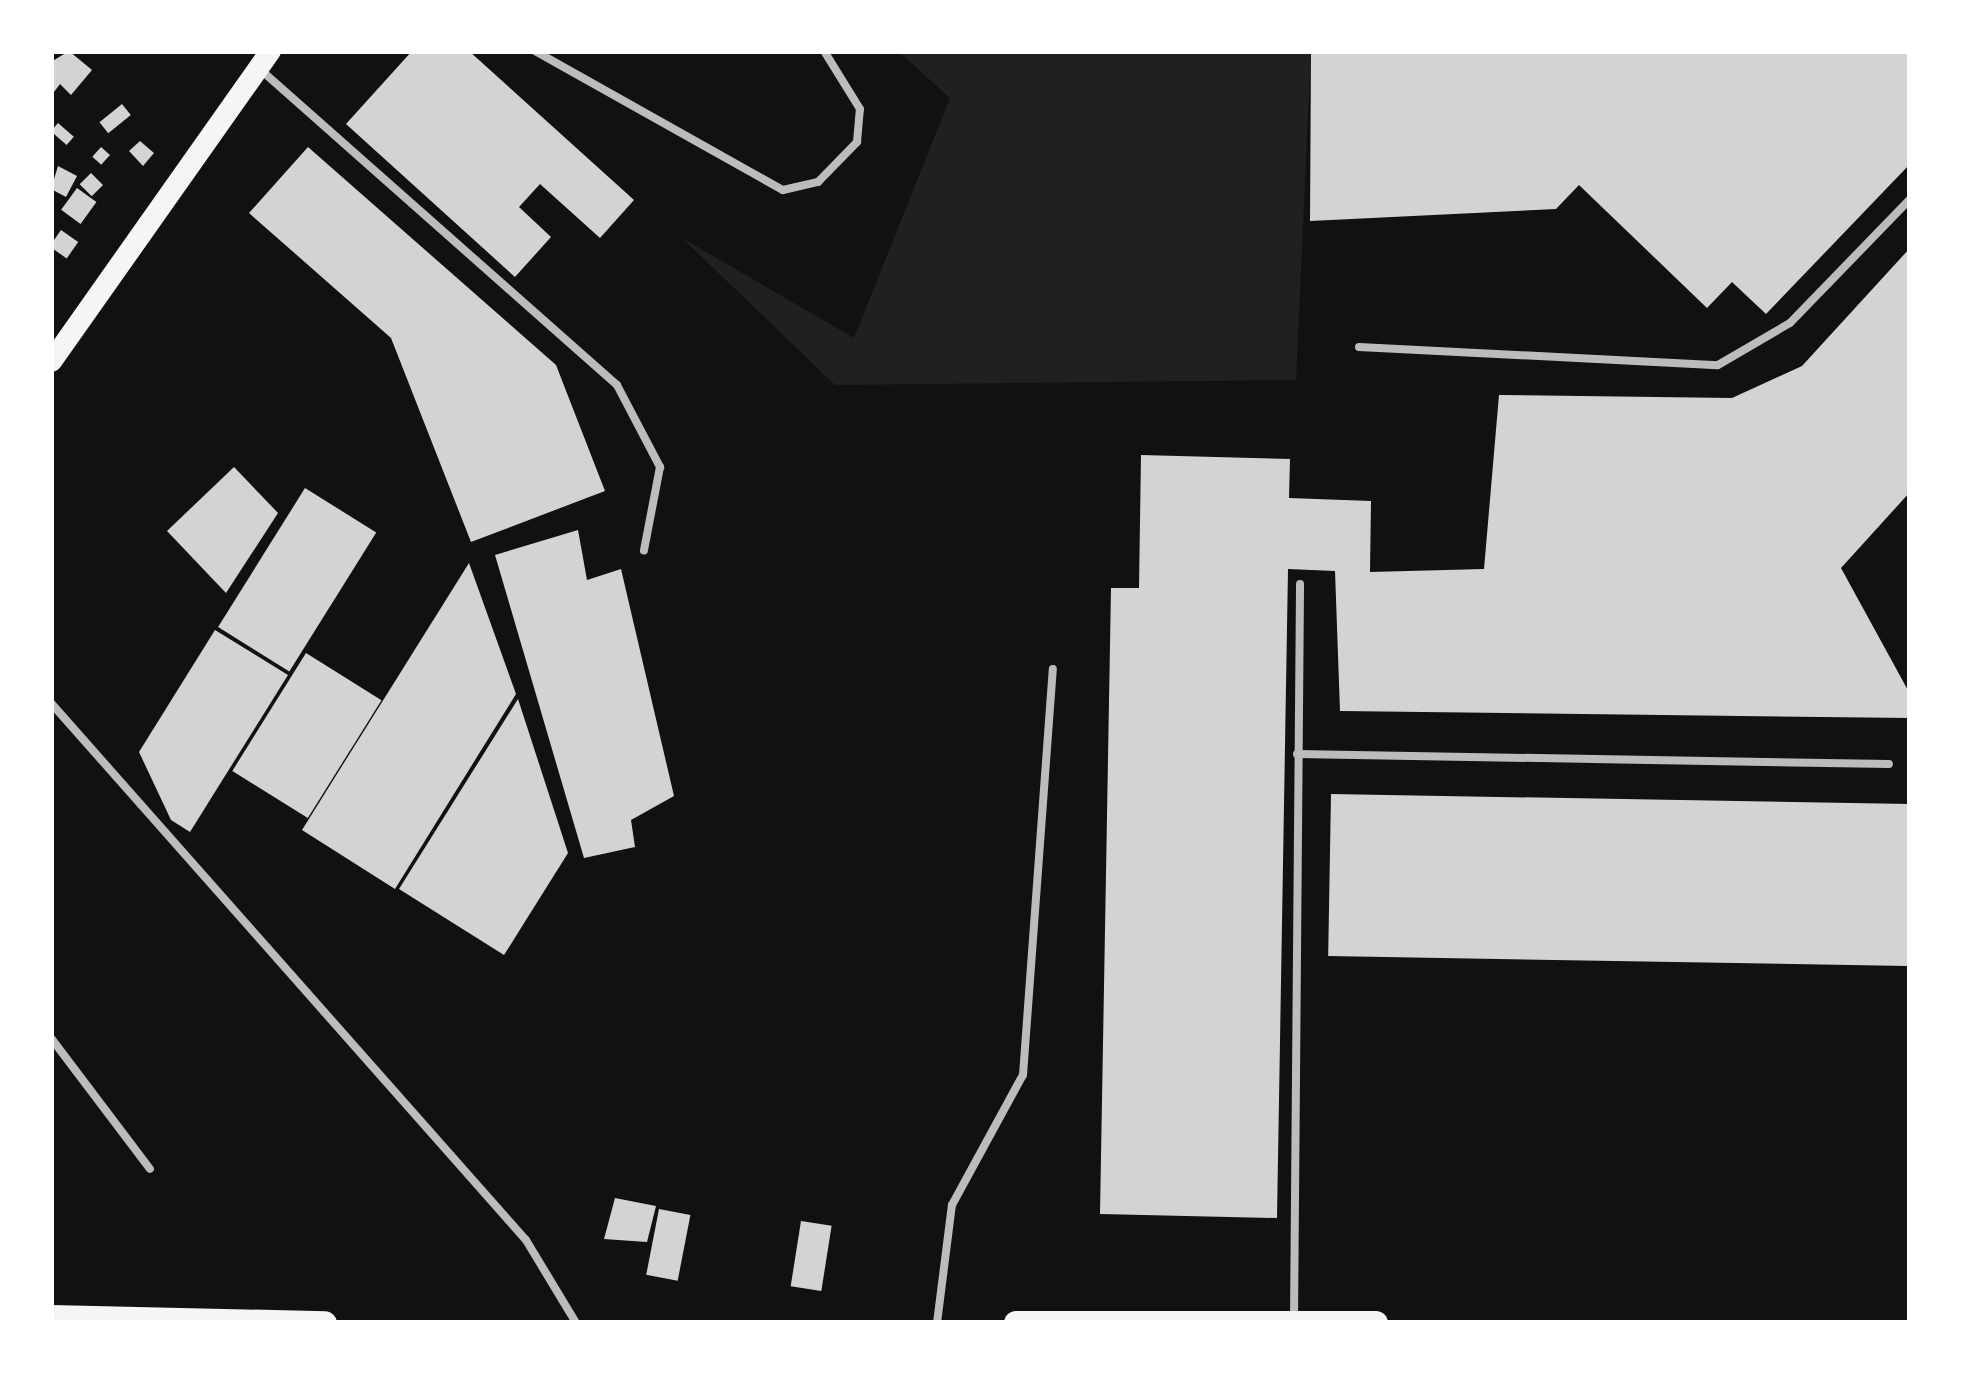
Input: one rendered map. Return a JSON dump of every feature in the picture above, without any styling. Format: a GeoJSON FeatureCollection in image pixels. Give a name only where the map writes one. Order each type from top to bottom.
{"type":"FeatureCollection","features":[{"type":"Feature","properties":{"kind":"highway"},"geometry":{"type":"LineString","coordinates":[[51,1316],[326,1323]]}},
{"type":"Feature","properties":{"kind":"highway"},"geometry":{"type":"LineString","coordinates":[[1016,1323],[1376,1323]]}},
{"type":"Feature","properties":{"kind":"main road"},"geometry":{"type":"LineString","coordinates":[[51,361],[264,59]]}},
{"type":"Feature","properties":{"kind":"lane"},"geometry":{"type":"LineString","coordinates":[[535,51],[783,190],[818,182],[857,142],[860,109],[824,51]]}},
{"type":"Feature","properties":{"kind":"lane"},"geometry":{"type":"LineString","coordinates":[[264,59],[617,385],[660,467],[644,550]]}},
{"type":"Feature","properties":{"kind":"lane"},"geometry":{"type":"LineString","coordinates":[[1359,347],[1718,365],[1790,323],[1910,199]]}},
{"type":"Feature","properties":{"kind":"lane"},"geometry":{"type":"LineString","coordinates":[[1294,1322],[1300,584]]}},
{"type":"Feature","properties":{"kind":"lane"},"geometry":{"type":"LineString","coordinates":[[937,1323],[952,1205],[1023,1076],[1053,669]]}},
{"type":"Feature","properties":{"kind":"lane"},"geometry":{"type":"LineString","coordinates":[[51,703],[526,1240],[576,1323]]}},
{"type":"Feature","properties":{"kind":"lane"},"geometry":{"type":"LineString","coordinates":[[1297,754],[1889,764]]}},
{"type":"Feature","properties":{"kind":"lane"},"geometry":{"type":"LineString","coordinates":[[51,1038],[150,1169]]}},
{"type":"Feature","properties":{"kind":"shaded area"},"geometry":{"type":"Polygon","coordinates":[[[898,51],[1311,51],[1296,380],[835,385],[682,238],[854,338],[950,98],[898,51]]]}},
{"type":"Feature","properties":{"kind":"building"},"geometry":{"type":"Polygon","coordinates":[[[69,51],[92,70],[71,95],[60,84],[51,96],[51,62],[69,51]]]}},
{"type":"Feature","properties":{"kind":"building"},"geometry":{"type":"Polygon","coordinates":[[[412,51],[469,51],[634,200],[600,238],[540,184],[519,207],[551,237],[515,277],[346,124],[412,51]]]}},
{"type":"Feature","properties":{"kind":"building"},"geometry":{"type":"Polygon","coordinates":[[[1311,51],[1910,51],[1910,164],[1766,314],[1732,282],[1707,308],[1579,185],[1556,209],[1310,221],[1311,51]]]}},
{"type":"Feature","properties":{"kind":"building"},"geometry":{"type":"Polygon","coordinates":[[[122,104],[131,115],[108,133],[99,122],[122,104]]]}},
{"type":"Feature","properties":{"kind":"building"},"geometry":{"type":"Polygon","coordinates":[[[58,123],[74,137],[67,145],[51,131],[58,123]]]}},
{"type":"Feature","properties":{"kind":"building"},"geometry":{"type":"Polygon","coordinates":[[[140,141],[154,153],[143,166],[129,151],[140,141]]]}},
{"type":"Feature","properties":{"kind":"building"},"geometry":{"type":"Polygon","coordinates":[[[101,147],[110,155],[101,165],[92,157],[101,147]]]}},
{"type":"Feature","properties":{"kind":"building"},"geometry":{"type":"Polygon","coordinates":[[[308,147],[556,365],[605,491],[471,542],[391,338],[249,213],[308,147]]]}},
{"type":"Feature","properties":{"kind":"building"},"geometry":{"type":"Polygon","coordinates":[[[58,166],[77,176],[66,197],[51,189],[58,166]]]}},
{"type":"Feature","properties":{"kind":"building"},"geometry":{"type":"Polygon","coordinates":[[[91,173],[103,185],[92,196],[80,184],[91,173]]]}},
{"type":"Feature","properties":{"kind":"building"},"geometry":{"type":"Polygon","coordinates":[[[77,188],[96,202],[81,224],[61,210],[77,188]]]}},
{"type":"Feature","properties":{"kind":"building"},"geometry":{"type":"Polygon","coordinates":[[[61,230],[78,242],[67,258],[51,247],[61,230]]]}},
{"type":"Feature","properties":{"kind":"building"},"geometry":{"type":"Polygon","coordinates":[[[1910,248],[1910,492],[1841,568],[1910,694],[1910,718],[1340,711],[1335,571],[1288,569],[1277,1218],[1100,1214],[1111,588],[1139,588],[1141,455],[1290,459],[1289,498],[1371,501],[1370,572],[1484,569],[1499,395],[1732,398],[1802,366],[1910,248]]]}},
{"type":"Feature","properties":{"kind":"building"},"geometry":{"type":"Polygon","coordinates":[[[234,467],[278,513],[226,593],[167,531],[234,467]]]}},
{"type":"Feature","properties":{"kind":"building"},"geometry":{"type":"Polygon","coordinates":[[[305,488],[376,533],[289,672],[218,627],[305,488]]]}},
{"type":"Feature","properties":{"kind":"building"},"geometry":{"type":"Polygon","coordinates":[[[578,530],[587,580],[621,569],[674,796],[631,820],[635,847],[584,858],[495,555],[578,530]]]}},
{"type":"Feature","properties":{"kind":"building"},"geometry":{"type":"Polygon","coordinates":[[[469,563],[516,694],[395,889],[302,830],[469,563]]]}},
{"type":"Feature","properties":{"kind":"building"},"geometry":{"type":"Polygon","coordinates":[[[215,630],[288,675],[190,832],[171,820],[139,752],[215,630]]]}},
{"type":"Feature","properties":{"kind":"building"},"geometry":{"type":"Polygon","coordinates":[[[306,653],[381,700],[308,818],[232,771],[306,653]]]}},
{"type":"Feature","properties":{"kind":"building"},"geometry":{"type":"Polygon","coordinates":[[[518,699],[568,853],[504,955],[399,889],[518,699]]]}},
{"type":"Feature","properties":{"kind":"building"},"geometry":{"type":"Polygon","coordinates":[[[1331,794],[1910,804],[1907,966],[1328,956],[1331,794]]]}},
{"type":"Feature","properties":{"kind":"building"},"geometry":{"type":"Polygon","coordinates":[[[615,1198],[656,1206],[647,1242],[604,1239],[615,1198]]]}},
{"type":"Feature","properties":{"kind":"building"},"geometry":{"type":"Polygon","coordinates":[[[659,1209],[690,1215],[678,1281],[646,1275],[659,1209]]]}},
{"type":"Feature","properties":{"kind":"building"},"geometry":{"type":"Polygon","coordinates":[[[801,1221],[832,1226],[821,1291],[791,1286],[801,1221]]]}}]}
